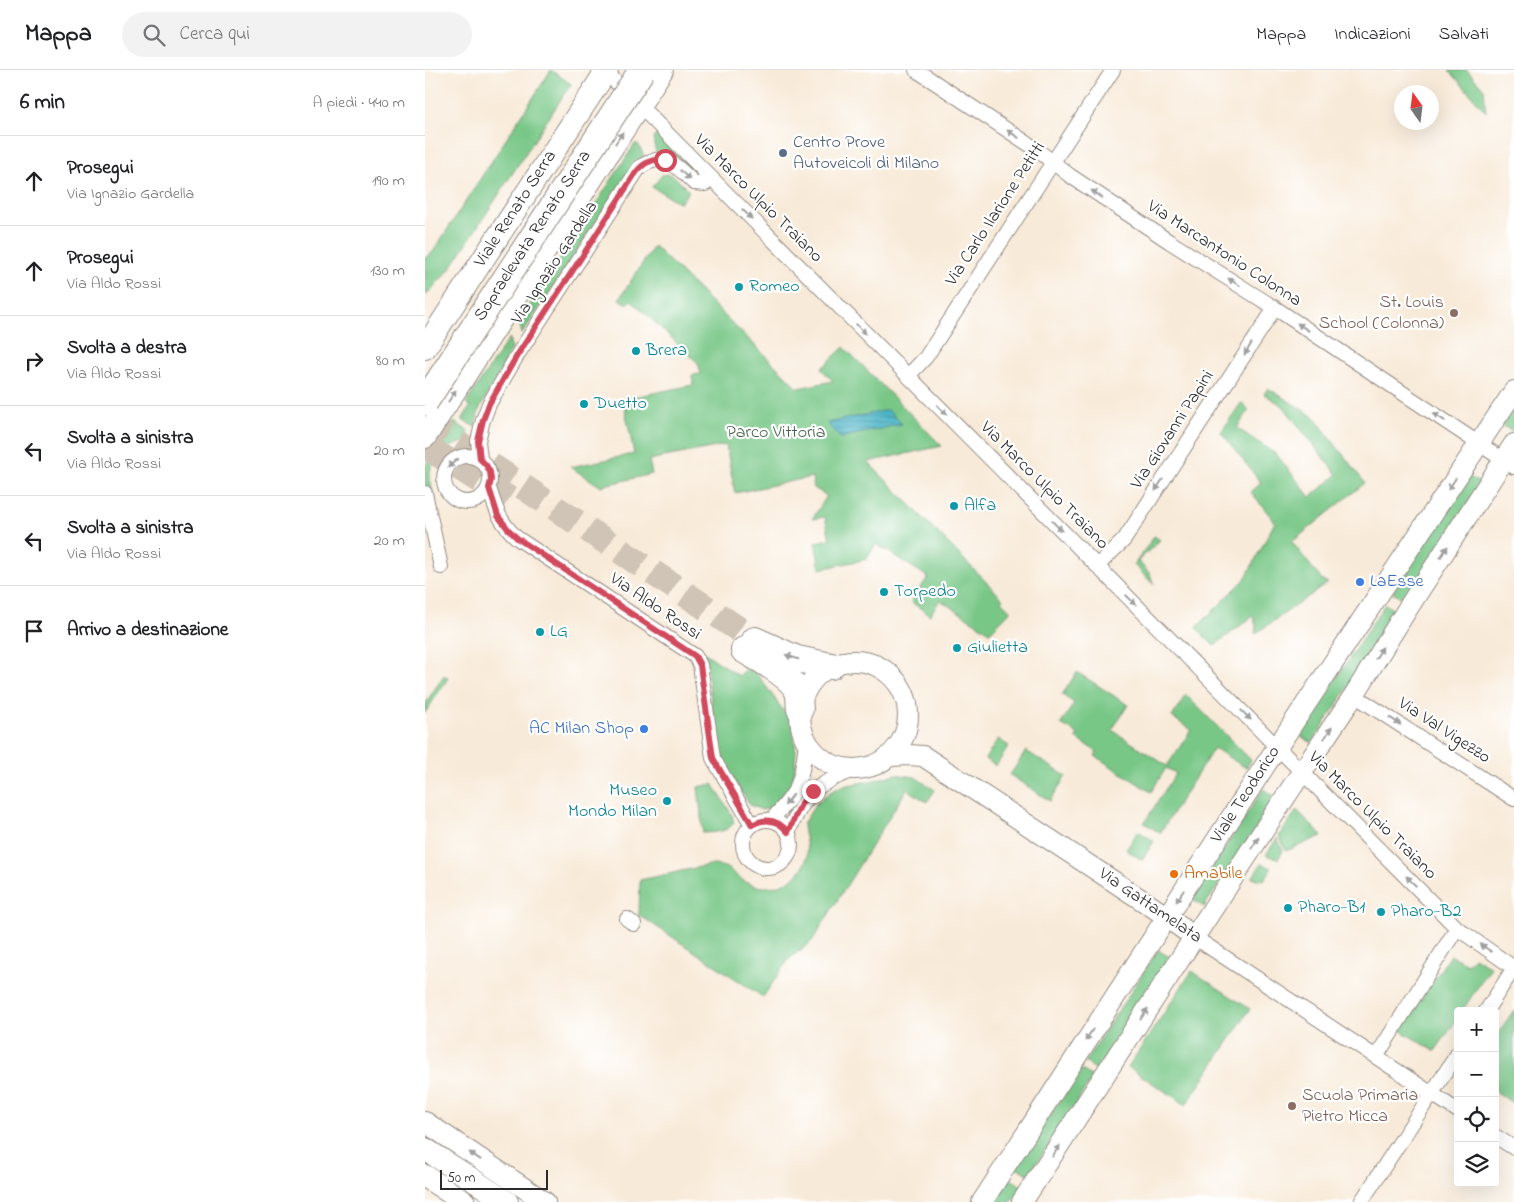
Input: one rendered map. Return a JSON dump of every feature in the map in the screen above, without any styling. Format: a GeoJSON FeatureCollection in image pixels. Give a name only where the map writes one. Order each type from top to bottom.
{"type":"FeatureCollection","features":[{"type":"Feature","properties":{"kind":"highway","name":"Sopraelevata Renato Serra"},"geometry":{"type":"LineString","coordinates":[[425,373],[610,70]]}},
{"type":"Feature","properties":{"kind":"highway","name":"Sopraelevata Renato Serra"},"geometry":{"type":"LineString","coordinates":[[425,402],[642,70]]}},
{"type":"Feature","properties":{"kind":"highway"},"geometry":{"type":"LineString","coordinates":[[800,709],[798,693],[793,684],[750,645],[797,659],[831,666]]}},
{"type":"Feature","properties":{"kind":"main road","name":"Viale Renato Serra"},"geometry":{"type":"LineString","coordinates":[[425,348],[563,137],[610,70]]}},
{"type":"Feature","properties":{"kind":"main road"},"geometry":{"type":"LineString","coordinates":[[425,437],[662,70]]}},
{"type":"Feature","properties":{"kind":"main road"},"geometry":{"type":"LineString","coordinates":[[563,137],[580,136],[594,141],[601,156],[598,171]]}},
{"type":"Feature","properties":{"kind":"main road"},"geometry":{"type":"LineString","coordinates":[[425,1149],[507,1202]]}},
{"type":"Feature","properties":{"kind":"main road"},"geometry":{"type":"LineString","coordinates":[[425,1176],[464,1202]]}},
{"type":"Feature","properties":{"kind":"street","name":"Via Marco Ulpio Traiano"},"geometry":{"type":"LineString","coordinates":[[610,70],[640,106],[712,180],[1457,928],[1514,968]]}},
{"type":"Feature","properties":{"kind":"street","name":"Via Marcantonio Colonna"},"geometry":{"type":"LineString","coordinates":[[916,70],[1053,161],[1069,175],[1275,308],[1480,444],[1511,457]]}},
{"type":"Feature","properties":{"kind":"street","name":"Via Carlo Ilarione Petitti"},"geometry":{"type":"LineString","coordinates":[[908,376],[925,357],[1113,70]]}},
{"type":"Feature","properties":{"kind":"street","name":"Via Ignazio Gardella"},"geometry":{"type":"LineString","coordinates":[[489,488],[490,472],[480,459],[478,441],[489,404],[518,354],[639,168],[653,160],[665,160],[671,162],[694,183],[705,184],[712,180]]}},
{"type":"Feature","properties":{"kind":"street","name":"Via Giovanni Papini"},"geometry":{"type":"LineString","coordinates":[[1097,566],[1124,540],[1275,308]]}},
{"type":"Feature","properties":{"kind":"street","name":"Viale Teodorico"},"geometry":{"type":"LineString","coordinates":[[982,1202],[1166,916],[1514,391]]}},
{"type":"Feature","properties":{"kind":"street"},"geometry":{"type":"LineString","coordinates":[[480,459],[472,456],[457,458],[447,467],[444,475],[445,485],[450,494],[458,500],[465,502],[482,497],[489,488]]}},
{"type":"Feature","properties":{"kind":"street","name":"Viale Teodorico"},"geometry":{"type":"LineString","coordinates":[[1023,1202],[1354,695],[1408,608],[1511,457]]}},
{"type":"Feature","properties":{"kind":"street","name":"Via Aldo Rossi"},"geometry":{"type":"LineString","coordinates":[[489,488],[498,516],[508,529],[525,544],[695,656],[700,665],[713,758],[752,825]]}},
{"type":"Feature","properties":{"kind":"street"},"geometry":{"type":"LineString","coordinates":[[425,493],[441,567]]}},
{"type":"Feature","properties":{"kind":"street","name":"Via Aldo Rossi"},"geometry":{"type":"LineString","coordinates":[[473,501],[498,516]]}},
{"type":"Feature","properties":{"kind":"street"},"geometry":{"type":"LineString","coordinates":[[788,832],[801,804],[813,791],[833,778],[880,763],[891,756],[901,743],[907,728],[909,710],[905,693],[895,679],[882,668],[865,661],[848,661],[831,666],[819,673],[803,695],[800,709],[801,726],[807,742],[815,754],[840,768],[855,770]]}},
{"type":"Feature","properties":{"kind":"street","name":"Via Val Vigezzo"},"geometry":{"type":"LineString","coordinates":[[1354,695],[1514,798]]}},
{"type":"Feature","properties":{"kind":"street","name":"Via Gattamelata"},"geometry":{"type":"LineString","coordinates":[[907,728],[923,756],[1431,1094]]}},
{"type":"Feature","properties":{"kind":"street"},"geometry":{"type":"LineString","coordinates":[[771,820],[788,803],[799,785],[807,742]]}},
{"type":"Feature","properties":{"kind":"street"},"geometry":{"type":"LineString","coordinates":[[891,756],[923,756]]}},
{"type":"Feature","properties":{"kind":"street"},"geometry":{"type":"LineString","coordinates":[[771,820],[784,826],[791,840],[791,848],[783,862],[776,866],[760,868],[747,858],[743,851],[744,836],[752,825],[771,820]]}},
{"type":"Feature","properties":{"kind":"street"},"geometry":{"type":"LineString","coordinates":[[1376,1057],[1457,928]]}},
{"type":"Feature","properties":{"kind":"street"},"geometry":{"type":"LineString","coordinates":[[1489,1007],[1514,968]]}},
{"type":"Feature","properties":{"kind":"street"},"geometry":{"type":"LineString","coordinates":[[1361,1202],[1454,1059]]}},
{"type":"Feature","properties":{"kind":"street"},"geometry":{"type":"LineString","coordinates":[[1431,1094],[1454,1108]]}},
{"type":"Feature","properties":{"kind":"street"},"geometry":{"type":"LineString","coordinates":[[425,1122],[545,1202]]}},
{"type":"Feature","properties":{"kind":"street"},"geometry":{"type":"LineString","coordinates":[[1499,1139],[1514,1148]]}},
{"type":"Feature","properties":{"kind":"green space"},"geometry":{"type":"Polygon","coordinates":[[[551,70],[571,84],[450,269],[425,296],[425,258],[433,252],[551,70]]]}},
{"type":"Feature","properties":{"kind":"green space"},"geometry":{"type":"Polygon","coordinates":[[[1449,70],[1467,70],[1484,89],[1486,112],[1449,70]]]}},
{"type":"Feature","properties":{"kind":"green space"},"geometry":{"type":"Polygon","coordinates":[[[658,134],[698,176],[696,179],[683,165],[673,158],[662,153],[656,153],[653,138],[658,134]]]}},
{"type":"Feature","properties":{"kind":"green space"},"geometry":{"type":"Polygon","coordinates":[[[635,144],[638,144],[644,156],[636,161],[522,334],[519,321],[635,144]]]}},
{"type":"Feature","properties":{"kind":"green space"},"geometry":{"type":"Polygon","coordinates":[[[669,174],[674,176],[689,191],[680,203],[652,187],[662,175],[669,174]]]}},
{"type":"Feature","properties":{"kind":"green space","name":"Parco Vittoria"},"geometry":{"type":"Polygon","coordinates":[[[654,246],[798,388],[833,381],[821,369],[844,347],[942,446],[868,462],[1003,599],[1001,601],[1011,611],[990,632],[940,600],[930,615],[911,602],[928,577],[876,544],[867,559],[820,569],[815,542],[830,539],[825,517],[812,519],[827,496],[814,488],[812,477],[735,493],[726,445],[649,460],[652,474],[600,486],[570,467],[634,454],[623,399],[693,385],[692,375],[701,374],[698,363],[631,300],[627,304],[619,299],[654,246]]]}},
{"type":"Feature","properties":{"kind":"green space"},"geometry":{"type":"Polygon","coordinates":[[[509,338],[512,349],[479,410],[475,427],[462,420],[470,407],[466,403],[509,338]]]}},
{"type":"Feature","properties":{"kind":"green space"},"geometry":{"type":"Polygon","coordinates":[[[1268,388],[1314,417],[1365,483],[1292,542],[1321,579],[1328,583],[1255,634],[1256,626],[1253,616],[1214,646],[1196,628],[1245,579],[1275,522],[1251,492],[1261,483],[1221,432],[1241,403],[1249,410],[1237,428],[1277,455],[1310,497],[1337,475],[1283,406],[1264,394],[1268,388]]]}},
{"type":"Feature","properties":{"kind":"green space"},"geometry":{"type":"Polygon","coordinates":[[[1514,406],[1514,433],[1502,425],[1514,406]]]}},
{"type":"Feature","properties":{"kind":"green space"},"geometry":{"type":"Polygon","coordinates":[[[454,422],[468,431],[466,442],[447,449],[432,464],[430,477],[434,505],[432,512],[425,522],[425,466],[454,422]]]}},
{"type":"Feature","properties":{"kind":"green space"},"geometry":{"type":"Polygon","coordinates":[[[1468,476],[1481,484],[1405,600],[1393,592],[1468,476]]]}},
{"type":"Feature","properties":{"kind":"green space"},"geometry":{"type":"Polygon","coordinates":[[[1154,536],[1160,540],[1138,561],[1150,574],[1154,585],[1134,565],[1154,536]]]}},
{"type":"Feature","properties":{"kind":"green space"},"geometry":{"type":"Polygon","coordinates":[[[1385,604],[1397,612],[1312,743],[1299,735],[1385,604]]]}},
{"type":"Feature","properties":{"kind":"green space"},"geometry":{"type":"Polygon","coordinates":[[[692,644],[739,676],[749,665],[792,723],[796,751],[794,776],[789,791],[776,806],[762,810],[750,805],[720,759],[706,661],[692,644]]]}},
{"type":"Feature","properties":{"kind":"green space"},"geometry":{"type":"Polygon","coordinates":[[[1077,672],[1128,705],[1112,730],[1167,766],[1191,730],[1172,717],[1186,695],[1251,760],[1246,768],[1214,748],[1160,833],[1144,823],[1176,773],[1166,768],[1151,792],[1095,756],[1097,752],[1076,738],[1078,734],[1061,724],[1074,703],[1062,695],[1077,672]]]}},
{"type":"Feature","properties":{"kind":"green space"},"geometry":{"type":"Polygon","coordinates":[[[444,675],[448,678],[425,713],[425,704],[444,675]]]}},
{"type":"Feature","properties":{"kind":"green space"},"geometry":{"type":"Polygon","coordinates":[[[998,739],[1009,746],[996,766],[985,759],[998,739]]]}},
{"type":"Feature","properties":{"kind":"green space"},"geometry":{"type":"Polygon","coordinates":[[[1026,751],[1066,776],[1050,801],[1010,775],[1026,751]]]}},
{"type":"Feature","properties":{"kind":"green space"},"geometry":{"type":"Polygon","coordinates":[[[896,774],[915,777],[935,790],[927,802],[907,789],[812,941],[789,959],[763,997],[639,915],[640,880],[709,865],[723,866],[755,886],[765,887],[784,884],[799,872],[804,864],[807,851],[803,824],[815,805],[830,792],[842,786],[896,774]]]}},
{"type":"Feature","properties":{"kind":"green space"},"geometry":{"type":"Polygon","coordinates":[[[713,784],[732,815],[734,823],[724,830],[703,833],[698,787],[713,784]]]}},
{"type":"Feature","properties":{"kind":"green space"},"geometry":{"type":"Polygon","coordinates":[[[1263,789],[1276,797],[1204,907],[1192,899],[1263,789]]]}},
{"type":"Feature","properties":{"kind":"green space"},"geometry":{"type":"Polygon","coordinates":[[[1297,810],[1322,836],[1286,851],[1279,836],[1297,810]]]}},
{"type":"Feature","properties":{"kind":"green space"},"geometry":{"type":"Polygon","coordinates":[[[1138,831],[1154,841],[1142,860],[1126,850],[1138,831]]]}},
{"type":"Feature","properties":{"kind":"green space"},"geometry":{"type":"Polygon","coordinates":[[[1277,838],[1283,851],[1278,859],[1266,855],[1277,838]]]}},
{"type":"Feature","properties":{"kind":"green space"},"geometry":{"type":"Polygon","coordinates":[[[1261,864],[1272,868],[1264,880],[1252,878],[1261,864]]]}},
{"type":"Feature","properties":{"kind":"green space"},"geometry":{"type":"Polygon","coordinates":[[[1158,950],[1171,958],[1097,1070],[1085,1062],[1158,950]]]}},
{"type":"Feature","properties":{"kind":"green space"},"geometry":{"type":"Polygon","coordinates":[[[1450,955],[1467,964],[1474,957],[1491,967],[1465,1007],[1454,1007],[1454,1024],[1435,1051],[1401,1031],[1450,955]]]}},
{"type":"Feature","properties":{"kind":"green space"},"geometry":{"type":"Polygon","coordinates":[[[1192,971],[1250,1009],[1186,1105],[1128,1067],[1192,971]]]}},
{"type":"Feature","properties":{"kind":"green space"},"geometry":{"type":"Polygon","coordinates":[[[1514,1010],[1514,1104],[1499,1094],[1499,1032],[1514,1010]]]}},
{"type":"Feature","properties":{"kind":"green space"},"geometry":{"type":"Polygon","coordinates":[[[1080,1069],[1093,1077],[1029,1175],[1016,1167],[1080,1069]]]}},
{"type":"Feature","properties":{"kind":"green space"},"geometry":{"type":"Polygon","coordinates":[[[1009,1178],[1022,1186],[1011,1202],[994,1202],[1009,1178]]]}},
{"type":"Feature","properties":{"kind":"water"},"geometry":{"type":"Polygon","coordinates":[[[888,410],[902,424],[840,438],[827,423],[888,410]]]}},
{"type":"Feature","properties":{"kind":"tunnel"},"geometry":{"type":"LineString","coordinates":[[425,422],[755,640]]}},
{"type":"Feature","properties":{"kind":"tunnel"},"geometry":{"type":"LineString","coordinates":[[425,446],[509,499]]}},
{"type":"Feature","properties":{"kind":"place","name":"Centro Prove Autoveicoli di Milano"},"geometry":{"type":"Point","coordinates":[783,153]}},
{"type":"Feature","properties":{"kind":"place","name":"Romeo"},"geometry":{"type":"Point","coordinates":[739,287]}},
{"type":"Feature","properties":{"kind":"place","name":"St. Louis School (Colonna)"},"geometry":{"type":"Point","coordinates":[1454,313]}},
{"type":"Feature","properties":{"kind":"place","name":"Brera"},"geometry":{"type":"Point","coordinates":[636,351]}},
{"type":"Feature","properties":{"kind":"place","name":"Duetto"},"geometry":{"type":"Point","coordinates":[584,404]}},
{"type":"Feature","properties":{"kind":"place","name":"Alfa"},"geometry":{"type":"Point","coordinates":[954,506]}},
{"type":"Feature","properties":{"kind":"place","name":"LaEsse"},"geometry":{"type":"Point","coordinates":[1360,582]}},
{"type":"Feature","properties":{"kind":"place","name":"Torpedo"},"geometry":{"type":"Point","coordinates":[884,592]}},
{"type":"Feature","properties":{"kind":"place","name":"LG"},"geometry":{"type":"Point","coordinates":[540,632]}},
{"type":"Feature","properties":{"kind":"place","name":"Giulietta"},"geometry":{"type":"Point","coordinates":[957,648]}},
{"type":"Feature","properties":{"kind":"place","name":"AC Milan Shop"},"geometry":{"type":"Point","coordinates":[644,729]}},
{"type":"Feature","properties":{"kind":"place","name":"Museo Mondo Milan"},"geometry":{"type":"Point","coordinates":[667,801]}},
{"type":"Feature","properties":{"kind":"place","name":"Amabile"},"geometry":{"type":"Point","coordinates":[1174,874]}},
{"type":"Feature","properties":{"kind":"place","name":"Pharo-B1"},"geometry":{"type":"Point","coordinates":[1288,908]}},
{"type":"Feature","properties":{"kind":"place","name":"Pharo-B2"},"geometry":{"type":"Point","coordinates":[1381,912]}},
{"type":"Feature","properties":{"kind":"place","name":"Scuola Primaria Pietro Micca"},"geometry":{"type":"Point","coordinates":[1292,1106]}},
{"type":"Feature","properties":{"kind":"route"},"geometry":{"type":"LineString","coordinates":[[665,160],[653,160],[639,168],[518,354],[489,404],[483,420],[478,441],[480,459],[490,472],[489,488],[498,516],[517,538],[695,656],[700,665],[713,758],[752,825],[764,820],[771,820],[784,826],[788,832],[801,804],[813,791]]}}]}
